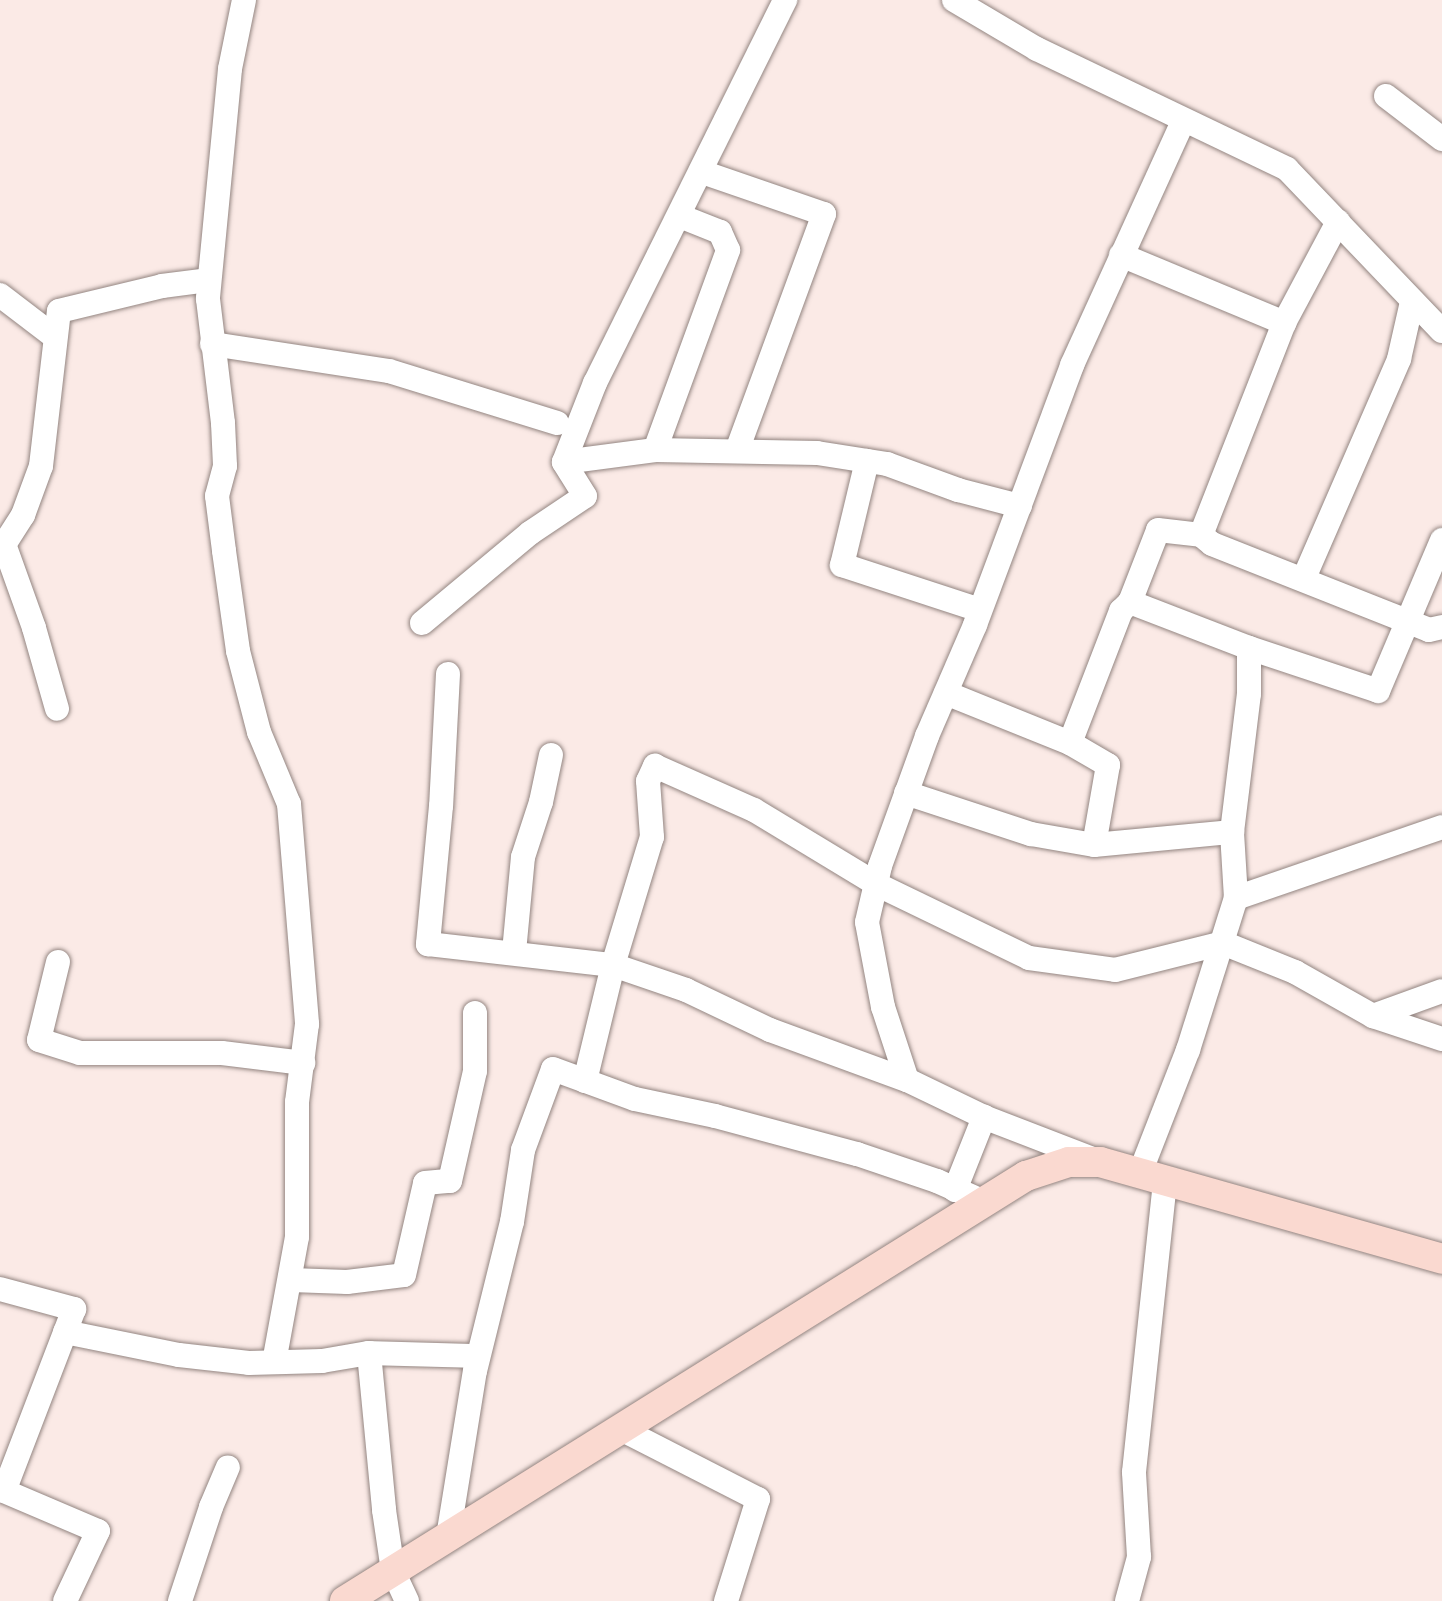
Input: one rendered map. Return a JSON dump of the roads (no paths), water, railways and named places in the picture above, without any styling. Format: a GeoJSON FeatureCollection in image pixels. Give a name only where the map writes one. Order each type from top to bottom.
{"type":"FeatureCollection","features":[{"type":"Feature","properties":{"kind":"main road"},"geometry":{"type":"LineString","coordinates":[[345,1601],[1026,1176],[1069,1162],[1100,1162],[1442,1259]]}},
{"type":"Feature","properties":{"kind":"street"},"geometry":{"type":"LineString","coordinates":[[244,0],[230,69],[208,280],[225,466],[217,496],[238,651],[259,732],[289,804],[307,1024],[297,1102],[297,1237],[274,1362]]}},
{"type":"Feature","properties":{"kind":"street"},"geometry":{"type":"LineString","coordinates":[[564,462],[595,383],[785,0]]}},
{"type":"Feature","properties":{"kind":"street"},"geometry":{"type":"LineString","coordinates":[[954,0],[1037,49],[1287,169],[1442,331]]}},
{"type":"Feature","properties":{"kind":"street"},"geometry":{"type":"LineString","coordinates":[[1386,96],[1442,139]]}},
{"type":"Feature","properties":{"kind":"street"},"geometry":{"type":"LineString","coordinates":[[907,1080],[883,1007],[867,922],[876,884],[906,793],[980,610],[1072,365],[1183,121]]}},
{"type":"Feature","properties":{"kind":"street"},"geometry":{"type":"LineString","coordinates":[[702,172],[824,214],[737,450]]}},
{"type":"Feature","properties":{"kind":"street"},"geometry":{"type":"LineString","coordinates":[[655,450],[728,250],[720,232],[680,216]]}},
{"type":"Feature","properties":{"kind":"street"},"geometry":{"type":"LineString","coordinates":[[1201,535],[1284,323],[1338,222]]}},
{"type":"Feature","properties":{"kind":"street"},"geometry":{"type":"LineString","coordinates":[[1121,255],[1284,323]]}},
{"type":"Feature","properties":{"kind":"street"},"geometry":{"type":"LineString","coordinates":[[57,709],[34,628],[2,548],[23,515],[41,466],[59,311],[162,286],[208,280]]}},
{"type":"Feature","properties":{"kind":"street"},"geometry":{"type":"LineString","coordinates":[[0,295],[55,337]]}},
{"type":"Feature","properties":{"kind":"street"},"geometry":{"type":"LineString","coordinates":[[1304,578],[1399,359],[1412,302]]}},
{"type":"Feature","properties":{"kind":"street"},"geometry":{"type":"LineString","coordinates":[[212,344],[389,371],[557,423]]}},
{"type":"Feature","properties":{"kind":"street"},"geometry":{"type":"LineString","coordinates":[[564,462],[655,450],[817,453],[867,461],[1020,506]]}},
{"type":"Feature","properties":{"kind":"street"},"geometry":{"type":"LineString","coordinates":[[867,461],[842,565],[980,610]]}},
{"type":"Feature","properties":{"kind":"street"},"geometry":{"type":"LineString","coordinates":[[422,623],[530,533],[585,496],[564,462]]}},
{"type":"Feature","properties":{"kind":"street"},"geometry":{"type":"LineString","coordinates":[[1070,743],[1121,611],[1130,602],[1158,530],[1201,535],[1212,544],[1429,630],[1442,627]]}},
{"type":"Feature","properties":{"kind":"street"},"geometry":{"type":"LineString","coordinates":[[1130,602],[1249,648],[1378,691],[1442,540]]}},
{"type":"Feature","properties":{"kind":"street"},"geometry":{"type":"LineString","coordinates":[[1127,1601],[1139,1557],[1134,1472],[1153,1177],[1188,1050],[1236,898],[1232,832],[1249,694],[1249,648]]}},
{"type":"Feature","properties":{"kind":"street"},"geometry":{"type":"LineString","coordinates":[[448,674],[439,835],[428,944],[613,965],[686,990],[770,1030],[907,1080],[984,1117],[1100,1162]]}},
{"type":"Feature","properties":{"kind":"street"},"geometry":{"type":"LineString","coordinates":[[946,693],[1070,743],[1108,765],[1094,845]]}},
{"type":"Feature","properties":{"kind":"street"},"geometry":{"type":"LineString","coordinates":[[514,952],[523,857],[541,802],[551,755]]}},
{"type":"Feature","properties":{"kind":"street"},"geometry":{"type":"LineString","coordinates":[[585,1081],[613,965],[652,837],[648,781],[655,766],[754,810],[876,884],[1029,958],[1115,970],[1223,943],[1295,972],[1373,1016],[1442,1039]]}},
{"type":"Feature","properties":{"kind":"street"},"geometry":{"type":"LineString","coordinates":[[906,793],[1031,834],[1094,845],[1232,832]]}},
{"type":"Feature","properties":{"kind":"street"},"geometry":{"type":"LineString","coordinates":[[1236,898],[1442,827]]}},
{"type":"Feature","properties":{"kind":"street"},"geometry":{"type":"LineString","coordinates":[[58,962],[39,1040],[80,1053],[222,1053],[303,1063]]}},
{"type":"Feature","properties":{"kind":"street"},"geometry":{"type":"LineString","coordinates":[[1373,1016],[1442,991]]}},
{"type":"Feature","properties":{"kind":"street"},"geometry":{"type":"LineString","coordinates":[[291,1280],[347,1282],[404,1275],[425,1183],[450,1181],[475,1071],[475,1013]]}},
{"type":"Feature","properties":{"kind":"street"},"geometry":{"type":"LineString","coordinates":[[448,1537],[478,1356],[512,1222],[523,1150],[553,1069],[635,1099],[715,1116],[857,1154],[984,1202]]}},
{"type":"Feature","properties":{"kind":"street"},"geometry":{"type":"LineString","coordinates":[[955,1190],[984,1117]]}},
{"type":"Feature","properties":{"kind":"street"},"geometry":{"type":"LineString","coordinates":[[0,1289],[74,1309],[4,1491],[98,1531],[65,1601]]}},
{"type":"Feature","properties":{"kind":"street"},"geometry":{"type":"LineString","coordinates":[[65,1332],[179,1355],[274,1362],[322,1361],[369,1353],[478,1356]]}},
{"type":"Feature","properties":{"kind":"street"},"geometry":{"type":"LineString","coordinates":[[369,1353],[393,1571],[407,1601]]}},
{"type":"Feature","properties":{"kind":"street"},"geometry":{"type":"LineString","coordinates":[[621,1429],[758,1499],[726,1601]]}},
{"type":"Feature","properties":{"kind":"street"},"geometry":{"type":"LineString","coordinates":[[180,1601],[211,1507],[228,1467]]}}]}
